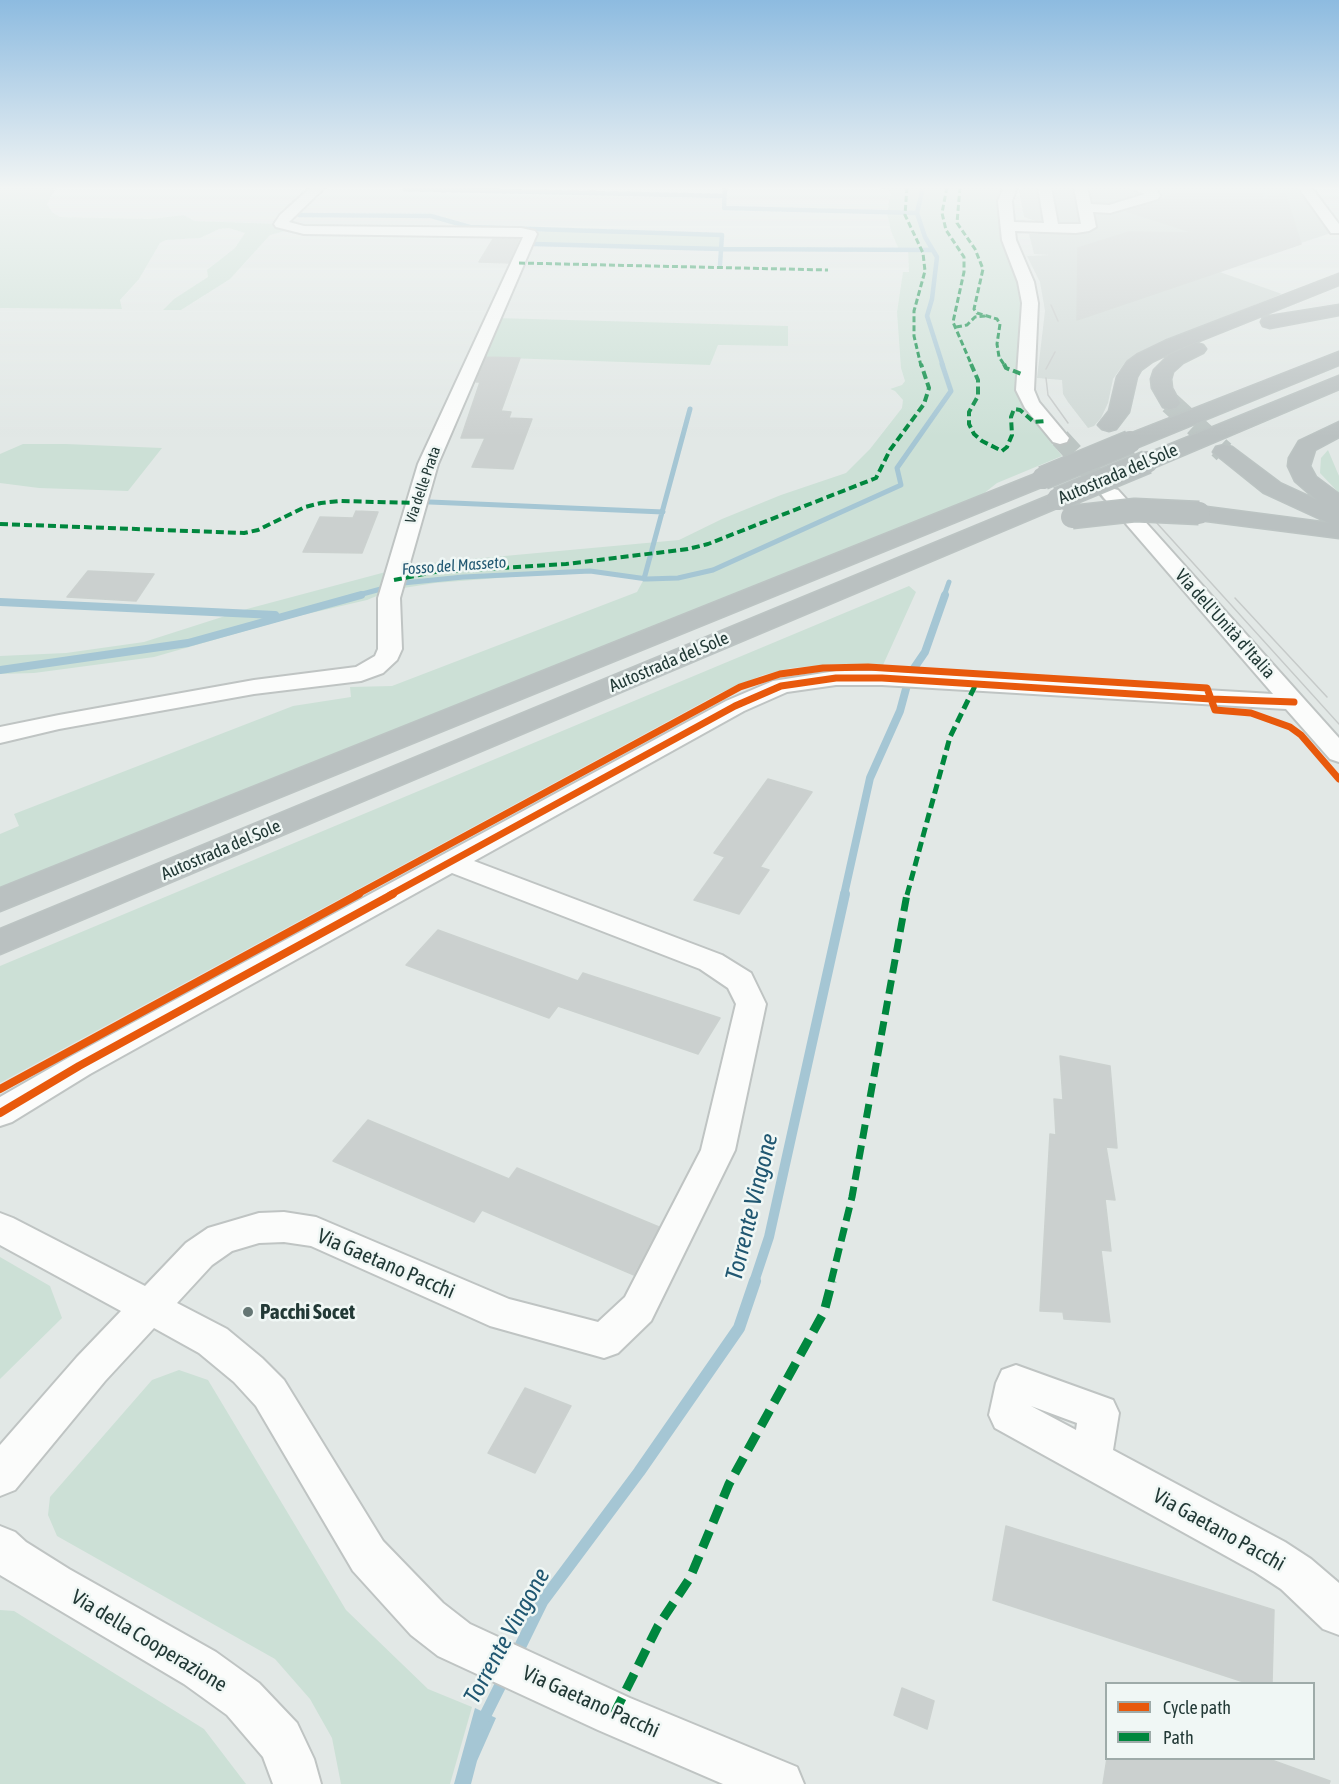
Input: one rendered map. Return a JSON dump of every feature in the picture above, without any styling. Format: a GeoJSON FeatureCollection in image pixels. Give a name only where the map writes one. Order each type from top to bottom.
{"type":"FeatureCollection","features":[{"type":"Feature","properties":{"kind":"highway"},"geometry":{"type":"LineString","coordinates":[[1039,473],[1094,438],[1109,425],[1119,412],[1127,378],[1134,366],[1145,358],[1172,345],[1339,279]]}},
{"type":"Feature","properties":{"kind":"highway"},"geometry":{"type":"LineString","coordinates":[[1170,404],[1164,393],[1161,379],[1167,366],[1183,354],[1262,324],[1339,310]]}},
{"type":"Feature","properties":{"kind":"highway","name":"Autostrada del Sole"},"geometry":{"type":"LineString","coordinates":[[0,900],[963,510],[1039,473],[1130,442],[1339,358]]}},
{"type":"Feature","properties":{"kind":"highway","name":"Autostrada del Sole"},"geometry":{"type":"LineString","coordinates":[[0,942],[802,607],[924,569],[1022,531],[1147,462],[1339,382]]}},
{"type":"Feature","properties":{"kind":"highway"},"geometry":{"type":"LineString","coordinates":[[1339,428],[1307,446],[1300,458],[1299,466],[1306,481],[1339,505]]}},
{"type":"Feature","properties":{"kind":"highway"},"geometry":{"type":"LineString","coordinates":[[1224,452],[1272,488],[1339,519]]}},
{"type":"Feature","properties":{"kind":"highway"},"geometry":{"type":"LineString","coordinates":[[1065,508],[1199,513],[1339,531]]}},
{"type":"Feature","properties":{"kind":"street","name":"Via delle Prata"},"geometry":{"type":"LineString","coordinates":[[0,735],[59,722],[254,687],[361,674],[375,669],[385,660],[390,649],[391,589],[428,464],[515,270]]}},
{"type":"Feature","properties":{"kind":"street"},"geometry":{"type":"LineString","coordinates":[[1021,270],[1029,296],[1025,390],[1031,404],[1060,438]]}},
{"type":"Feature","properties":{"kind":"street","name":"Via dell'Unità d'Italia"},"geometry":{"type":"LineString","coordinates":[[1122,507],[1339,754]]}},
{"type":"Feature","properties":{"kind":"street"},"geometry":{"type":"LineString","coordinates":[[0,1113],[79,1066],[754,696],[781,686],[836,678],[882,678],[1211,699],[1294,702]]}},
{"type":"Feature","properties":{"kind":"street","name":"Via Gaetano Pacchi"},"geometry":{"type":"LineString","coordinates":[[452,863],[711,962],[740,981],[751,1004],[718,1150],[638,1309],[604,1341],[503,1314],[316,1232],[284,1227],[259,1227],[221,1239],[199,1254],[150,1306],[213,1341],[270,1392],[368,1556],[427,1619],[454,1640],[596,1705],[780,1784]]}},
{"type":"Feature","properties":{"kind":"street"},"geometry":{"type":"LineString","coordinates":[[0,1228],[150,1306],[91,1369],[0,1476]]}},
{"type":"Feature","properties":{"kind":"street","name":"Via Gaetano Pacchi"},"geometry":{"type":"LineString","coordinates":[[1090,1459],[1270,1557],[1296,1574],[1339,1613]]}},
{"type":"Feature","properties":{"kind":"street","name":"Via della Cooperazione"},"geometry":{"type":"LineString","coordinates":[[0,1547],[11,1557],[54,1584],[200,1668],[243,1699],[280,1740],[290,1759],[297,1784]]}},
{"type":"Feature","properties":{"kind":"shaded area"},"geometry":{"type":"Polygon","coordinates":[[[1034,270],[1219,270],[1217,271],[1282,294],[1149,348],[1126,361],[1113,379],[1108,403],[1101,418],[1094,426],[1088,428],[1063,394],[1062,380],[1037,378],[1045,311],[1040,282],[1034,270]]]}},
{"type":"Feature","properties":{"kind":"green space"},"geometry":{"type":"Polygon","coordinates":[[[0,270],[144,270],[120,300],[122,309],[0,308],[0,270]]]}},
{"type":"Feature","properties":{"kind":"green space"},"geometry":{"type":"Polygon","coordinates":[[[207,270],[238,270],[230,279],[181,310],[163,310],[174,299],[208,277],[207,270]]]}},
{"type":"Feature","properties":{"kind":"green space"},"geometry":{"type":"Polygon","coordinates":[[[1022,270],[1024,381],[1060,438],[1051,442],[1062,456],[997,483],[963,510],[0,888],[0,834],[19,826],[14,814],[293,706],[351,697],[350,687],[392,686],[637,592],[644,579],[613,572],[435,583],[391,590],[367,600],[294,617],[154,657],[34,673],[0,674],[0,656],[66,653],[144,642],[247,609],[397,569],[439,562],[679,540],[722,519],[781,495],[846,473],[870,449],[902,408],[903,400],[890,389],[902,385],[905,381],[901,368],[897,312],[903,272],[1022,270]]]}},
{"type":"Feature","properties":{"kind":"green space"},"geometry":{"type":"Polygon","coordinates":[[[495,318],[788,326],[788,346],[718,345],[710,365],[477,357],[495,318]]]}},
{"type":"Feature","properties":{"kind":"green space"},"geometry":{"type":"Polygon","coordinates":[[[23,444],[162,448],[128,491],[39,488],[0,483],[0,454],[23,444]]]}},
{"type":"Feature","properties":{"kind":"green space"},"geometry":{"type":"Polygon","coordinates":[[[1328,450],[1339,476],[1339,493],[1320,473],[1321,458],[1328,450]]]}},
{"type":"Feature","properties":{"kind":"green space"},"geometry":{"type":"Polygon","coordinates":[[[909,586],[916,592],[883,665],[836,664],[791,668],[763,675],[720,693],[0,1083],[0,966],[909,586]]]}},
{"type":"Feature","properties":{"kind":"green space"},"geometry":{"type":"Polygon","coordinates":[[[0,1257],[50,1286],[62,1318],[0,1379],[0,1257]]]}},
{"type":"Feature","properties":{"kind":"green space"},"geometry":{"type":"Polygon","coordinates":[[[179,1370],[208,1380],[346,1610],[428,1689],[472,1707],[450,1784],[341,1784],[332,1738],[310,1699],[275,1659],[57,1536],[48,1515],[50,1497],[152,1380],[179,1370]]]}},
{"type":"Feature","properties":{"kind":"green space"},"geometry":{"type":"Polygon","coordinates":[[[0,1610],[14,1611],[204,1729],[246,1784],[0,1784],[0,1610]]]}},
{"type":"Feature","properties":{"kind":"water"},"geometry":{"type":"Polygon","coordinates":[[[475,1708],[496,1718],[477,1761],[471,1784],[454,1784],[475,1708]]]}},
{"type":"Feature","properties":{"kind":"building"},"geometry":{"type":"Polygon","coordinates":[[[1078,270],[1224,270],[1077,320],[1078,270]]]}},
{"type":"Feature","properties":{"kind":"building"},"geometry":{"type":"Polygon","coordinates":[[[486,357],[520,358],[501,411],[511,412],[509,418],[532,419],[513,469],[472,467],[485,438],[461,438],[480,382],[476,382],[486,357]]]}},
{"type":"Feature","properties":{"kind":"building"},"geometry":{"type":"Polygon","coordinates":[[[356,511],[378,512],[362,553],[303,552],[320,517],[353,518],[356,511]]]}},
{"type":"Feature","properties":{"kind":"building"},"geometry":{"type":"Polygon","coordinates":[[[88,571],[154,574],[136,601],[67,597],[88,571]]]}},
{"type":"Feature","properties":{"kind":"building"},"geometry":{"type":"Polygon","coordinates":[[[768,779],[812,792],[760,867],[769,870],[739,914],[694,900],[725,857],[714,853],[768,779]]]}},
{"type":"Feature","properties":{"kind":"building"},"geometry":{"type":"Polygon","coordinates":[[[438,930],[578,981],[583,973],[720,1018],[698,1054],[558,1006],[549,1018],[406,965],[438,930]]]}},
{"type":"Feature","properties":{"kind":"building"},"geometry":{"type":"Polygon","coordinates":[[[1060,1056],[1110,1066],[1117,1148],[1106,1147],[1115,1200],[1105,1199],[1111,1251],[1101,1250],[1110,1322],[1064,1319],[1063,1312],[1040,1311],[1050,1134],[1056,1135],[1054,1099],[1063,1100],[1060,1056]]]}},
{"type":"Feature","properties":{"kind":"building"},"geometry":{"type":"Polygon","coordinates":[[[368,1120],[509,1179],[517,1168],[659,1227],[634,1275],[482,1210],[474,1222],[333,1161],[368,1120]]]}},
{"type":"Feature","properties":{"kind":"building"},"geometry":{"type":"Polygon","coordinates":[[[525,1388],[571,1406],[535,1473],[488,1453],[525,1388]]]}},
{"type":"Feature","properties":{"kind":"building"},"geometry":{"type":"Polygon","coordinates":[[[1006,1526],[1274,1610],[1272,1682],[1244,1682],[993,1600],[1006,1526]]]}},
{"type":"Feature","properties":{"kind":"building"},"geometry":{"type":"Polygon","coordinates":[[[902,1688],[934,1701],[927,1729],[894,1715],[902,1688]]]}},
{"type":"Feature","properties":{"kind":"building"},"geometry":{"type":"Polygon","coordinates":[[[1107,1760],[1272,1760],[1330,1781],[1329,1784],[1103,1784],[1107,1760]]]}},
{"type":"Feature","properties":{"kind":"waterway","name":"Torrente Vingone"},"geometry":{"type":"LineString","coordinates":[[935,270],[932,299],[927,316],[943,366]]}},
{"type":"Feature","properties":{"kind":"waterway","name":"Fosso del Masseto"},"geometry":{"type":"LineString","coordinates":[[644,579],[678,578],[713,570],[901,485],[897,468],[951,391],[942,364]]}},
{"type":"Feature","properties":{"kind":"waterway"},"geometry":{"type":"LineString","coordinates":[[662,512],[690,409]]}},
{"type":"Feature","properties":{"kind":"waterway"},"geometry":{"type":"LineString","coordinates":[[430,502],[662,512]]}},
{"type":"Feature","properties":{"kind":"waterway"},"geometry":{"type":"LineString","coordinates":[[644,579],[662,512]]}},
{"type":"Feature","properties":{"kind":"waterway","name":"Fosso del Masseto"},"geometry":{"type":"LineString","coordinates":[[355,596],[403,583],[463,577],[590,571],[644,579]]}},
{"type":"Feature","properties":{"kind":"waterway","name":"Torrente Vingone"},"geometry":{"type":"LineString","coordinates":[[944,596],[949,582]]}},
{"type":"Feature","properties":{"kind":"waterway","name":"Fosso del Masseto"},"geometry":{"type":"LineString","coordinates":[[0,670],[188,643],[361,595]]}},
{"type":"Feature","properties":{"kind":"waterway","name":"Torrente Vingone"},"geometry":{"type":"LineString","coordinates":[[844,895],[870,778],[900,711],[910,674],[925,652],[945,595]]}},
{"type":"Feature","properties":{"kind":"waterway"},"geometry":{"type":"LineString","coordinates":[[0,602],[275,615]]}},
{"type":"Feature","properties":{"kind":"waterway","name":"Torrente Vingone"},"geometry":{"type":"LineString","coordinates":[[754,1282],[769,1237],[845,894]]}},
{"type":"Feature","properties":{"kind":"waterway","name":"Torrente Vingone"},"geometry":{"type":"LineString","coordinates":[[515,1657],[542,1602],[639,1472],[739,1328],[755,1281]]}},
{"type":"Feature","properties":{"kind":"waterway","name":"Torrente Vingone"},"geometry":{"type":"LineString","coordinates":[[481,1724],[505,1676]]}},
{"type":"Feature","properties":{"kind":"tunnel"},"geometry":{"type":"LineString","coordinates":[[1170,403],[1224,452]]}},
{"type":"Feature","properties":{"kind":"tunnel"},"geometry":{"type":"LineString","coordinates":[[1060,438],[1111,494]]}},
{"type":"Feature","properties":{"kind":"tram line"},"geometry":{"type":"LineString","coordinates":[[1051,305],[1058,321]]}},
{"type":"Feature","properties":{"kind":"tram line"},"geometry":{"type":"LineString","coordinates":[[1046,369],[1055,352]]}},
{"type":"Feature","properties":{"kind":"tram line"},"geometry":{"type":"LineString","coordinates":[[1046,378],[1048,395],[1068,423]]}},
{"type":"Feature","properties":{"kind":"tram line"},"geometry":{"type":"LineString","coordinates":[[1155,521],[1339,724]]}},
{"type":"Feature","properties":{"kind":"tram line"},"geometry":{"type":"LineString","coordinates":[[1235,598],[1327,697]]}},
{"type":"Feature","properties":{"kind":"marked path"},"geometry":{"type":"LineString","coordinates":[[394,580],[435,572],[566,564],[688,549],[708,544],[876,478],[890,450],[924,404],[929,388],[917,353],[914,336],[914,311],[925,270]]}},
{"type":"Feature","properties":{"kind":"marked path"},"geometry":{"type":"LineString","coordinates":[[964,270],[953,322],[978,380],[978,396],[969,412],[969,424],[974,434],[982,441],[1002,451],[1007,447],[1012,435],[1011,417],[1014,409],[1020,410],[1034,422],[1045,421]]}},
{"type":"Feature","properties":{"kind":"marked path"},"geometry":{"type":"LineString","coordinates":[[983,270],[974,309],[977,313],[997,319],[1000,324],[997,344],[999,357],[1006,368],[1024,375]]}},
{"type":"Feature","properties":{"kind":"marked path"},"geometry":{"type":"LineString","coordinates":[[956,327],[967,325],[975,317],[985,316]]}},
{"type":"Feature","properties":{"kind":"marked path"},"geometry":{"type":"LineString","coordinates":[[0,524],[244,533],[258,530],[305,507],[321,503],[340,501],[416,503]]}},
{"type":"Feature","properties":{"kind":"marked path"},"geometry":{"type":"LineString","coordinates":[[614,1714],[658,1626],[690,1578],[729,1484],[824,1312],[852,1197],[903,909],[950,737],[976,684]]}},
{"type":"Feature","properties":{"kind":"cycle path"},"geometry":{"type":"LineString","coordinates":[[0,1089],[716,699],[740,687],[780,674],[823,668],[868,667],[1207,688],[1215,710],[1251,713],[1290,727],[1301,735],[1339,779]]}},
{"type":"Feature","properties":{"kind":"cycle path"},"geometry":{"type":"LineString","coordinates":[[0,1113],[79,1066],[735,706],[781,686],[836,678],[882,678],[1211,699],[1294,702]]}},
{"type":"Feature","properties":{"kind":"place","name":"Pacchi Socet"},"geometry":{"type":"Point","coordinates":[248,1312]}}]}
